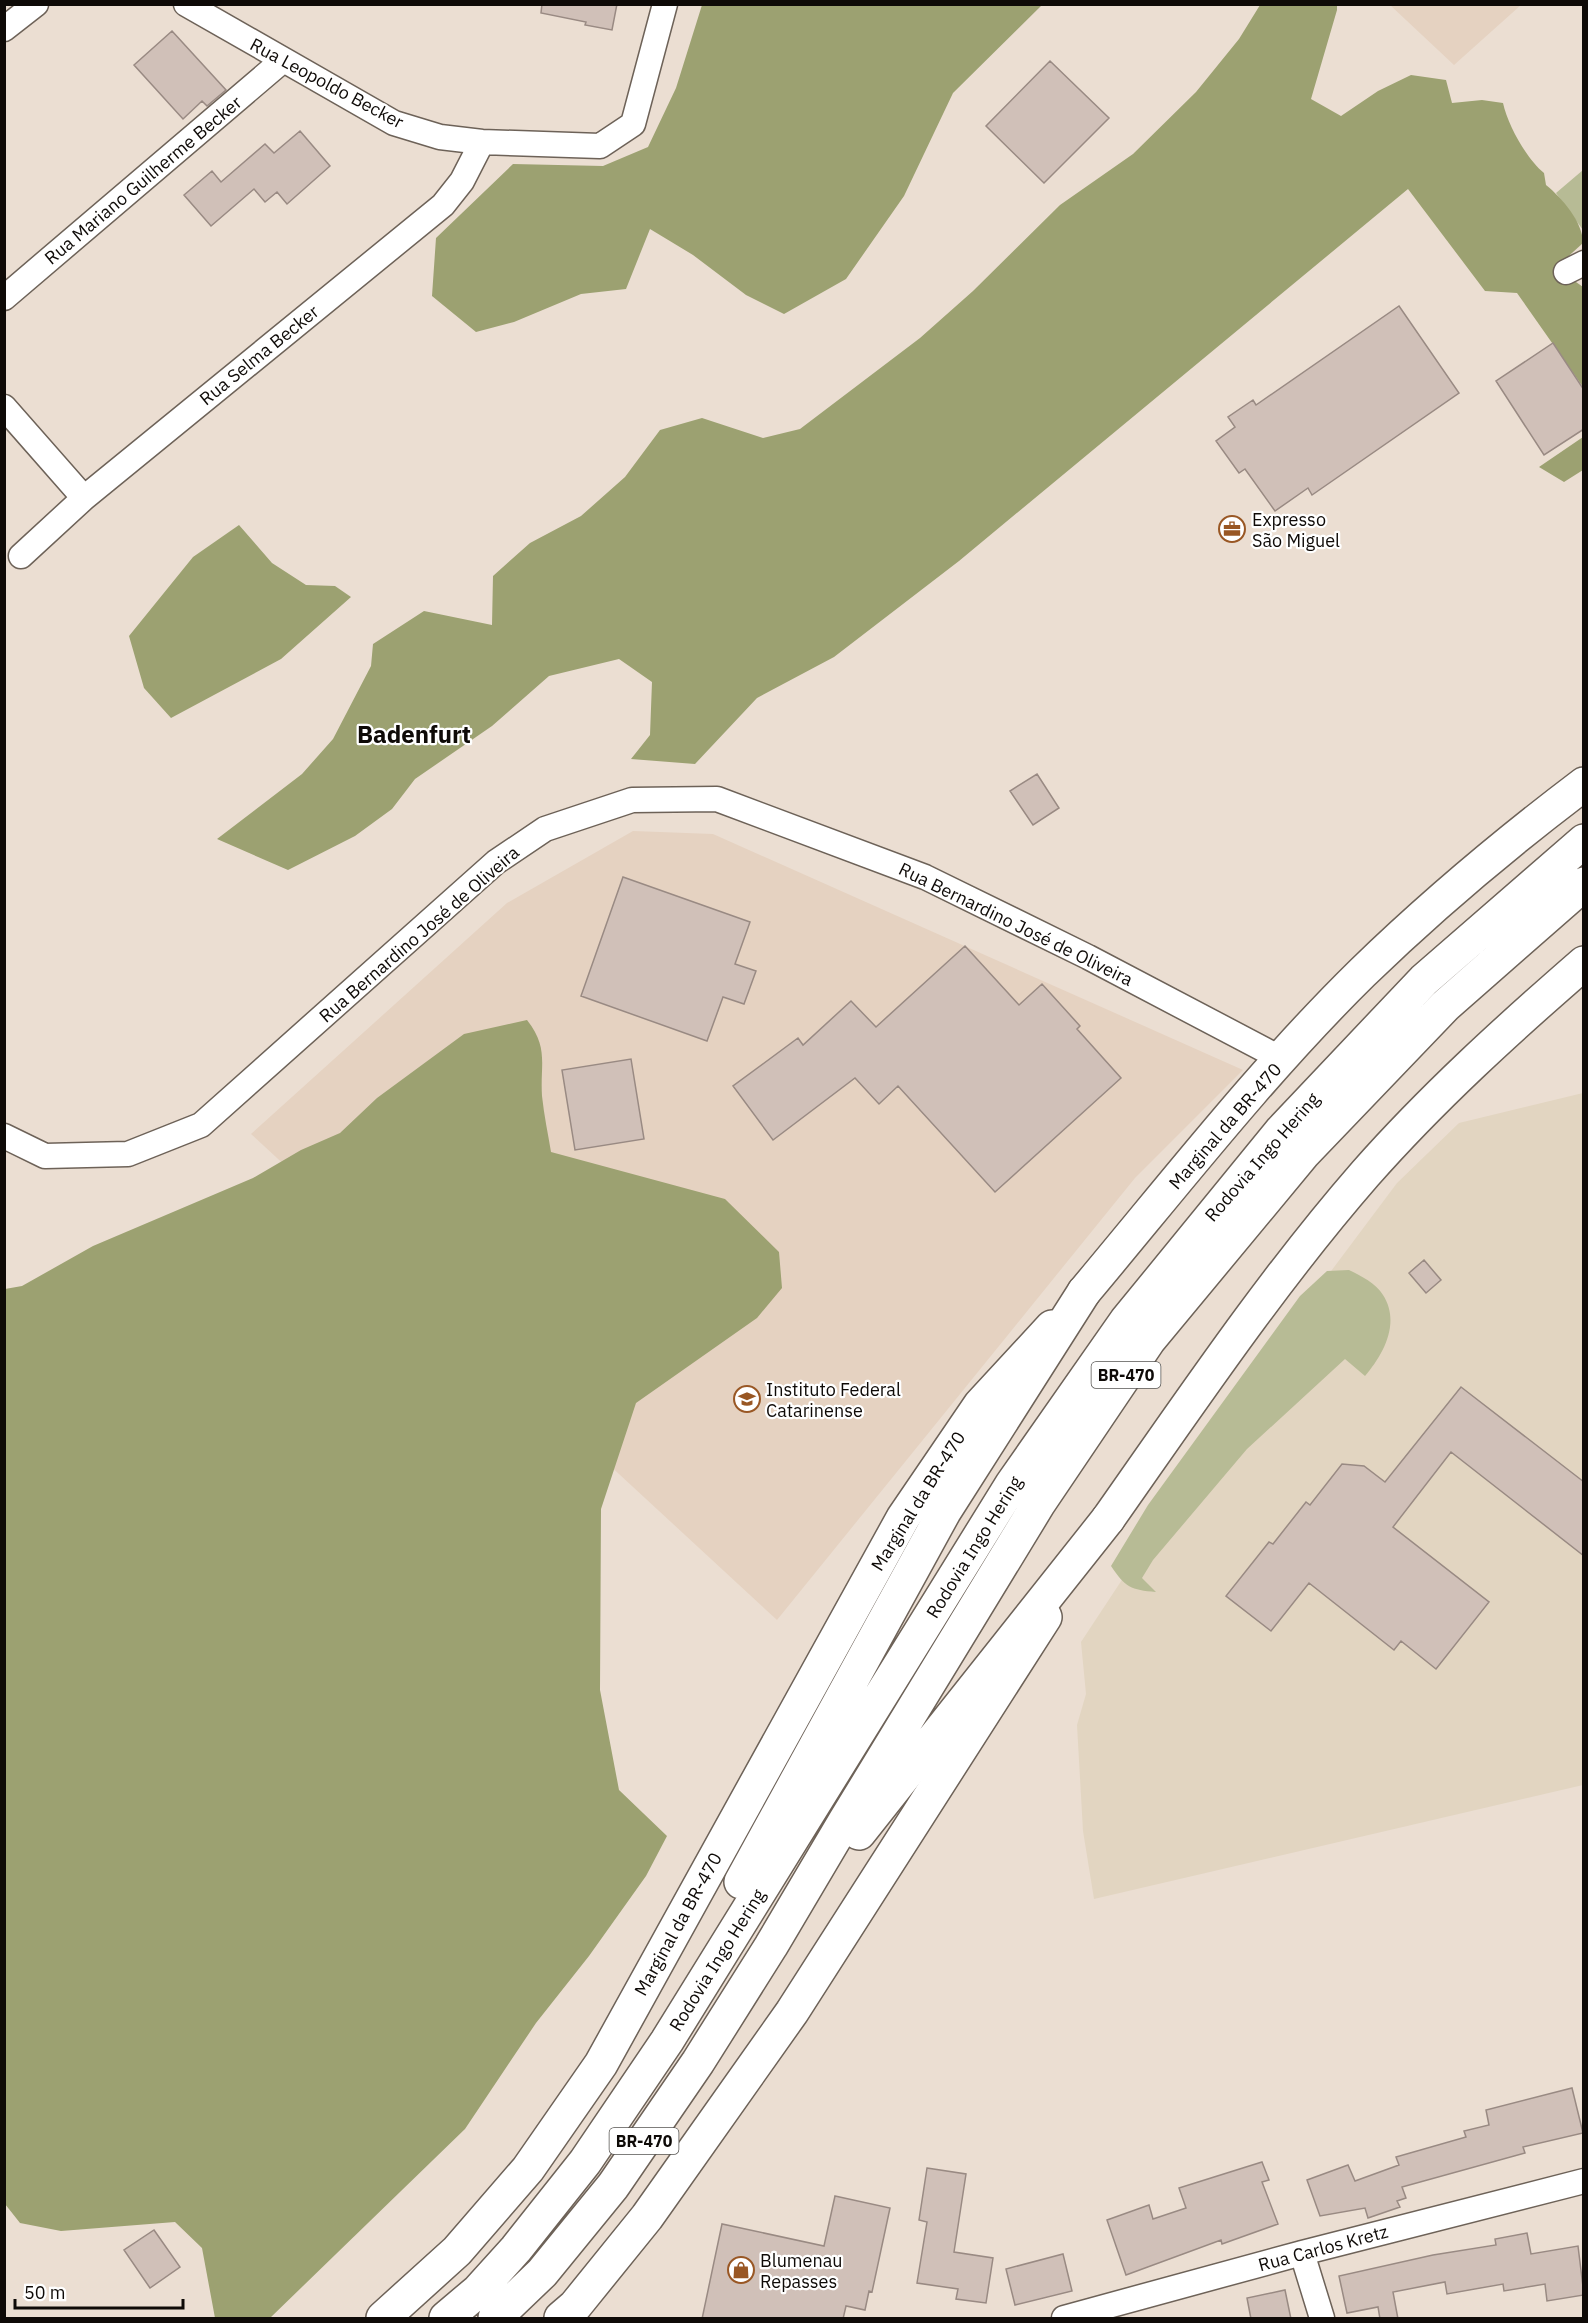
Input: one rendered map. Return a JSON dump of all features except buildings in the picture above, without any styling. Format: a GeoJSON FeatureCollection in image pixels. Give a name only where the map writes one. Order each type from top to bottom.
{"type":"FeatureCollection","features":[{"type":"Feature","properties":{"kind":"main road","name":"Marginal da BR-470"},"geometry":{"type":"LineString","coordinates":[[383,2319],[457,2251],[489,2215],[528,2169],[601,2064],[903,1518],[980,1405],[1084,1292],[1282,1059],[1361,975],[1450,891],[1525,828],[1584,784]]}},
{"type":"Feature","properties":{"kind":"main road","name":"Rodovia Ingo Hering"},"geometry":{"type":"LineString","coordinates":[[446,2319],[478,2290],[548,2211],[585,2162],[667,2041],[1012,1484],[1126,1321],[1282,1130],[1424,980],[1584,840]]}},
{"type":"Feature","properties":{"kind":"main road","name":"Rodovia Ingo Hering"},"geometry":{"type":"LineString","coordinates":[[495,2319],[542,2273],[613,2186],[698,2061],[771,1946],[1039,1503],[1149,1340],[1312,1144],[1445,1006],[1584,884]]}},
{"type":"Feature","properties":{"kind":"main road"},"geometry":{"type":"LineString","coordinates":[[575,2314],[647,2217],[792,2012],[1108,1519],[1244,1326],[1360,1181],[1472,1061],[1584,963]]}},
{"type":"Feature","properties":{"kind":"main road"},"geometry":{"type":"LineString","coordinates":[[667,2041],[702,1954],[944,1512],[1084,1292]]}},
{"type":"Feature","properties":{"kind":"main road"},"geometry":{"type":"LineString","coordinates":[[771,1946],[908,1769],[1108,1519]]}},
{"type":"Feature","properties":{"kind":"street"},"geometry":{"type":"LineString","coordinates":[[4,29],[36,4]]}},
{"type":"Feature","properties":{"kind":"street","name":"Rua Leopoldo Becker"},"geometry":{"type":"LineString","coordinates":[[186,4],[282,61],[394,123],[440,137],[482,142],[600,146],[633,124],[665,4]]}},
{"type":"Feature","properties":{"kind":"street","name":"Rua Mariano Guilherme Becker"},"geometry":{"type":"LineString","coordinates":[[4,298],[282,61]]}},
{"type":"Feature","properties":{"kind":"street","name":"Rua Selma Becker"},"geometry":{"type":"LineString","coordinates":[[21,556],[84,498],[443,205],[462,181],[482,142]]}},
{"type":"Feature","properties":{"kind":"street"},"geometry":{"type":"LineString","coordinates":[[4,407],[84,498]]}},
{"type":"Feature","properties":{"kind":"street","name":"Rua Bernardino José de Oliveira"},"geometry":{"type":"LineString","coordinates":[[4,1136],[45,1156],[128,1154],[201,1125],[496,862],[545,829],[632,800],[717,798],[925,877],[1088,957],[1282,1059]]}},
{"type":"Feature","properties":{"kind":"street","name":"Rua Carlos Kretz"},"geometry":{"type":"LineString","coordinates":[[1064,2319],[1302,2253],[1584,2181]]}},
{"type":"Feature","properties":{"kind":"street"},"geometry":{"type":"LineString","coordinates":[[1302,2253],[1322,2319]]}},
{"type":"Feature","properties":{"kind":"shaded area"},"geometry":{"type":"Polygon","coordinates":[[[1390,5],[1521,5],[1454,65],[1390,5]]]}},
{"type":"Feature","properties":{"kind":"shaded area","name":"Instituto Federal Catarinense"},"geometry":{"type":"Polygon","coordinates":[[[633,831],[713,834],[1243,1070],[1135,1178],[777,1620],[251,1134],[507,903],[633,831]]]}},
{"type":"Feature","properties":{"kind":"shaded area"},"geometry":{"type":"Polygon","coordinates":[[[1583,1093],[1583,1785],[1094,1899],[1083,1831],[1077,1725],[1086,1694],[1081,1642],[1284,1334],[1397,1183],[1459,1123],[1583,1093]]]}},
{"type":"Feature","properties":{"kind":"green space"},"geometry":{"type":"Polygon","coordinates":[[[702,5],[1042,5],[953,93],[904,196],[846,279],[784,314],[746,295],[693,255],[650,229],[626,289],[581,294],[514,322],[476,332],[432,296],[436,238],[513,164],[603,166],[648,147],[676,88],[702,5]]]}},
{"type":"Feature","properties":{"kind":"green space"},"geometry":{"type":"Polygon","coordinates":[[[1260,5],[1337,5],[1311,99],[1341,116],[1378,91],[1411,75],[1446,80],[1452,103],[1482,100],[1503,103],[1509,122],[1519,141],[1544,173],[1546,185],[1559,197],[1576,219],[1582,235],[1583,243],[1561,263],[1583,287],[1583,387],[1517,293],[1485,291],[1408,189],[959,561],[834,657],[757,698],[695,764],[631,759],[650,735],[652,682],[619,659],[549,676],[492,726],[415,779],[392,809],[355,836],[288,870],[217,839],[302,774],[333,739],[371,666],[373,644],[424,611],[492,625],[493,576],[530,543],[581,516],[625,477],[660,430],[702,418],[763,438],[800,429],[920,338],[973,291],[1060,205],[1133,154],[1196,92],[1239,39],[1260,5]]]}},
{"type":"Feature","properties":{"kind":"green space"},"geometry":{"type":"Polygon","coordinates":[[[1583,170],[1583,230],[1556,193],[1583,170]]]}},
{"type":"Feature","properties":{"kind":"green space"},"geometry":{"type":"Polygon","coordinates":[[[1583,437],[1583,470],[1564,482],[1539,467],[1583,437]]]}},
{"type":"Feature","properties":{"kind":"green space"},"geometry":{"type":"Polygon","coordinates":[[[239,525],[272,563],[306,585],[335,586],[351,597],[281,659],[171,718],[144,688],[129,636],[193,557],[239,525]]]}},
{"type":"Feature","properties":{"kind":"green space"},"geometry":{"type":"Polygon","coordinates":[[[527,1020],[541,1048],[542,1096],[551,1152],[725,1199],[779,1252],[782,1288],[757,1318],[636,1403],[601,1509],[600,1690],[619,1790],[667,1836],[646,1876],[589,1956],[536,2023],[465,2129],[270,2318],[215,2318],[202,2248],[175,2222],[61,2231],[20,2223],[5,2204],[5,1289],[22,1286],[93,1246],[253,1178],[301,1150],[340,1133],[377,1098],[464,1034],[527,1020]]]}},
{"type":"Feature","properties":{"kind":"green space"},"geometry":{"type":"Polygon","coordinates":[[[1349,1270],[1376,1287],[1388,1306],[1390,1327],[1388,1338],[1372,1368],[1365,1376],[1345,1359],[1247,1449],[1153,1560],[1142,1578],[1156,1592],[1129,1586],[1120,1579],[1111,1566],[1148,1505],[1300,1296],[1327,1271],[1349,1270]]]}},
{"type":"Feature","properties":{"kind":"place","name":"Expresso São Miguel"},"geometry":{"type":"Point","coordinates":[1232,529]}},
{"type":"Feature","properties":{"kind":"place","name":"Instituto Federal Catarinense"},"geometry":{"type":"Point","coordinates":[747,1399]}},
{"type":"Feature","properties":{"kind":"place","name":"Blumenau Repasses"},"geometry":{"type":"Point","coordinates":[741,2270]}},
{"type":"Feature","properties":{"kind":"district","name":"Badenfurt"},"geometry":{"type":"Point","coordinates":[414,734]}}]}
